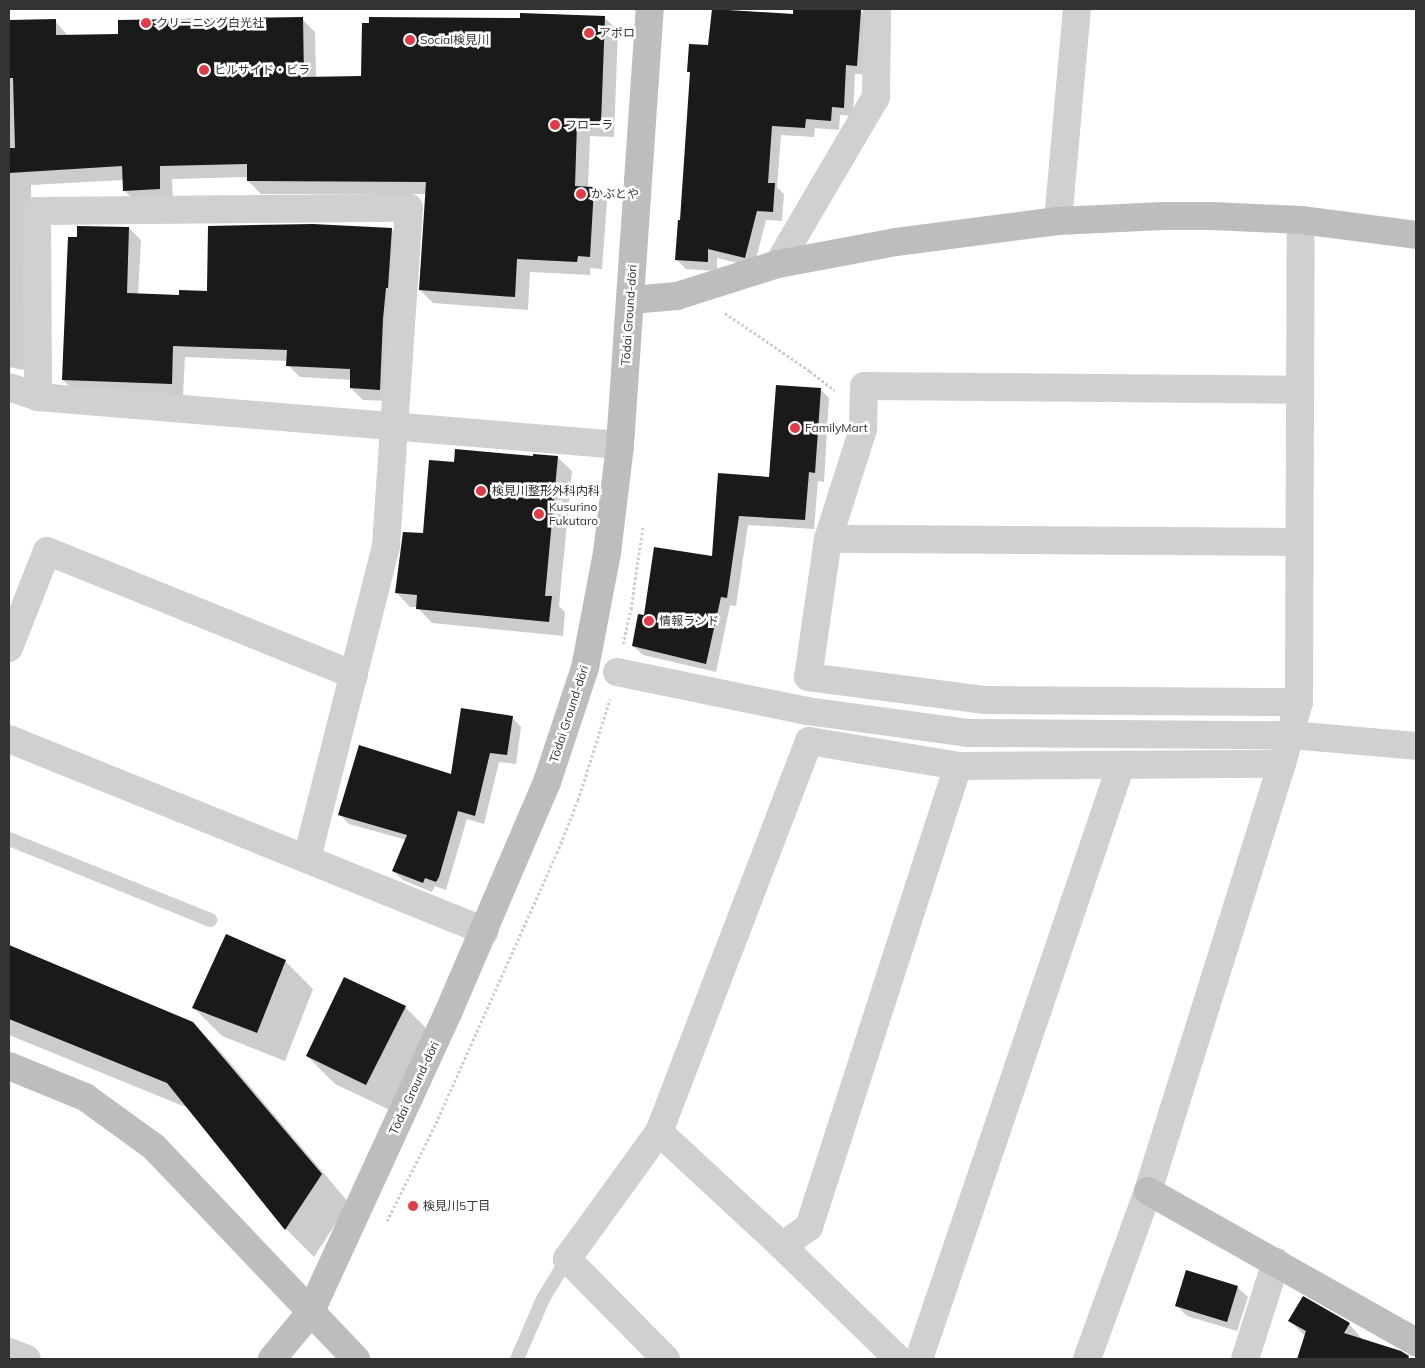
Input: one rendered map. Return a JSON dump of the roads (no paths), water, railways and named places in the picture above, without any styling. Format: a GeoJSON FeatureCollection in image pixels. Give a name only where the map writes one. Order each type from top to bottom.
{"type":"FeatureCollection","features":[{"type":"Feature","properties":{"kind":"street","name":"Tōdai Ground-dōri"},"geometry":{"type":"LineString","coordinates":[[272,1359],[310,1312],[485,931],[547,782],[585,668],[607,553],[620,445],[650,9]]}},
{"type":"Feature","properties":{"kind":"street"},"geometry":{"type":"LineString","coordinates":[[778,264],[876,98],[877,9]]}},
{"type":"Feature","properties":{"kind":"street"},"geometry":{"type":"LineString","coordinates":[[1058,221],[1077,9]]}},
{"type":"Feature","properties":{"kind":"street"},"geometry":{"type":"LineString","coordinates":[[38,397],[37,211],[409,208],[386,546],[307,859]]}},
{"type":"Feature","properties":{"kind":"street"},"geometry":{"type":"LineString","coordinates":[[631,300],[677,296],[778,264],[896,242],[1058,221],[1164,216],[1300,220],[1416,235]]}},
{"type":"Feature","properties":{"kind":"street"},"geometry":{"type":"LineString","coordinates":[[1088,1359],[1148,1191],[1300,702],[1300,220]]}},
{"type":"Feature","properties":{"kind":"street"},"geometry":{"type":"LineString","coordinates":[[1300,390],[864,386],[863,429],[828,539],[808,677],[986,700],[1300,702]]}},
{"type":"Feature","properties":{"kind":"street"},"geometry":{"type":"LineString","coordinates":[[9,388],[38,397],[620,445]]}},
{"type":"Feature","properties":{"kind":"street"},"geometry":{"type":"LineString","coordinates":[[828,539],[1299,542]]}},
{"type":"Feature","properties":{"kind":"street"},"geometry":{"type":"LineString","coordinates":[[9,648],[47,551],[354,675]]}},
{"type":"Feature","properties":{"kind":"street"},"geometry":{"type":"LineString","coordinates":[[616,672],[807,710],[967,733],[1291,735],[1416,746]]}},
{"type":"Feature","properties":{"kind":"street"},"geometry":{"type":"LineString","coordinates":[[9,739],[485,931]]}},
{"type":"Feature","properties":{"kind":"street"},"geometry":{"type":"LineString","coordinates":[[666,1359],[567,1260],[659,1132],[809,741],[958,766],[1282,764]]}},
{"type":"Feature","properties":{"kind":"street"},"geometry":{"type":"LineString","coordinates":[[919,1359],[1121,765]]}},
{"type":"Feature","properties":{"kind":"street"},"geometry":{"type":"LineString","coordinates":[[782,1246],[808,1227],[958,766]]}},
{"type":"Feature","properties":{"kind":"street"},"geometry":{"type":"LineString","coordinates":[[9,1066],[85,1097],[154,1147],[356,1359]]}},
{"type":"Feature","properties":{"kind":"street"},"geometry":{"type":"LineString","coordinates":[[659,1132],[782,1246],[898,1359]]}},
{"type":"Feature","properties":{"kind":"street"},"geometry":{"type":"LineString","coordinates":[[1148,1191],[1416,1342]]}},
{"type":"Feature","properties":{"kind":"street"},"geometry":{"type":"LineString","coordinates":[[1245,1359],[1276,1262]]}},
{"type":"Feature","properties":{"kind":"street"},"geometry":{"type":"LineString","coordinates":[[1414,1359],[1416,1351]]}},
{"type":"Feature","properties":{"kind":"street"},"geometry":{"type":"LineString","coordinates":[[9,1352],[28,1359]]}},
{"type":"Feature","properties":{"kind":"lane"},"geometry":{"type":"LineString","coordinates":[[9,839],[210,920]]}},
{"type":"Feature","properties":{"kind":"lane"},"geometry":{"type":"LineString","coordinates":[[518,1359],[543,1299],[567,1260]]}},
{"type":"Feature","properties":{"kind":"place","name":"クリーニング白光社"},"geometry":{"type":"Point","coordinates":[146,23]}},
{"type":"Feature","properties":{"kind":"place","name":"アポロ"},"geometry":{"type":"Point","coordinates":[589,33]}},
{"type":"Feature","properties":{"kind":"place","name":"Social検見川"},"geometry":{"type":"Point","coordinates":[410,40]}},
{"type":"Feature","properties":{"kind":"place","name":"ヒルサイド・ビラ"},"geometry":{"type":"Point","coordinates":[204,70]}},
{"type":"Feature","properties":{"kind":"place","name":"フローラ"},"geometry":{"type":"Point","coordinates":[555,125]}},
{"type":"Feature","properties":{"kind":"place","name":"かぶとや"},"geometry":{"type":"Point","coordinates":[581,194]}},
{"type":"Feature","properties":{"kind":"place","name":"FamilyMart"},"geometry":{"type":"Point","coordinates":[795,428]}},
{"type":"Feature","properties":{"kind":"place","name":"検見川整形外科内科"},"geometry":{"type":"Point","coordinates":[481,491]}},
{"type":"Feature","properties":{"kind":"place","name":"Kusurino Fukutaro"},"geometry":{"type":"Point","coordinates":[539,514]}},
{"type":"Feature","properties":{"kind":"place","name":"情報ランド"},"geometry":{"type":"Point","coordinates":[649,621]}},
{"type":"Feature","properties":{"kind":"place","name":"検見川5丁目"},"geometry":{"type":"Point","coordinates":[413,1206]}}]}
